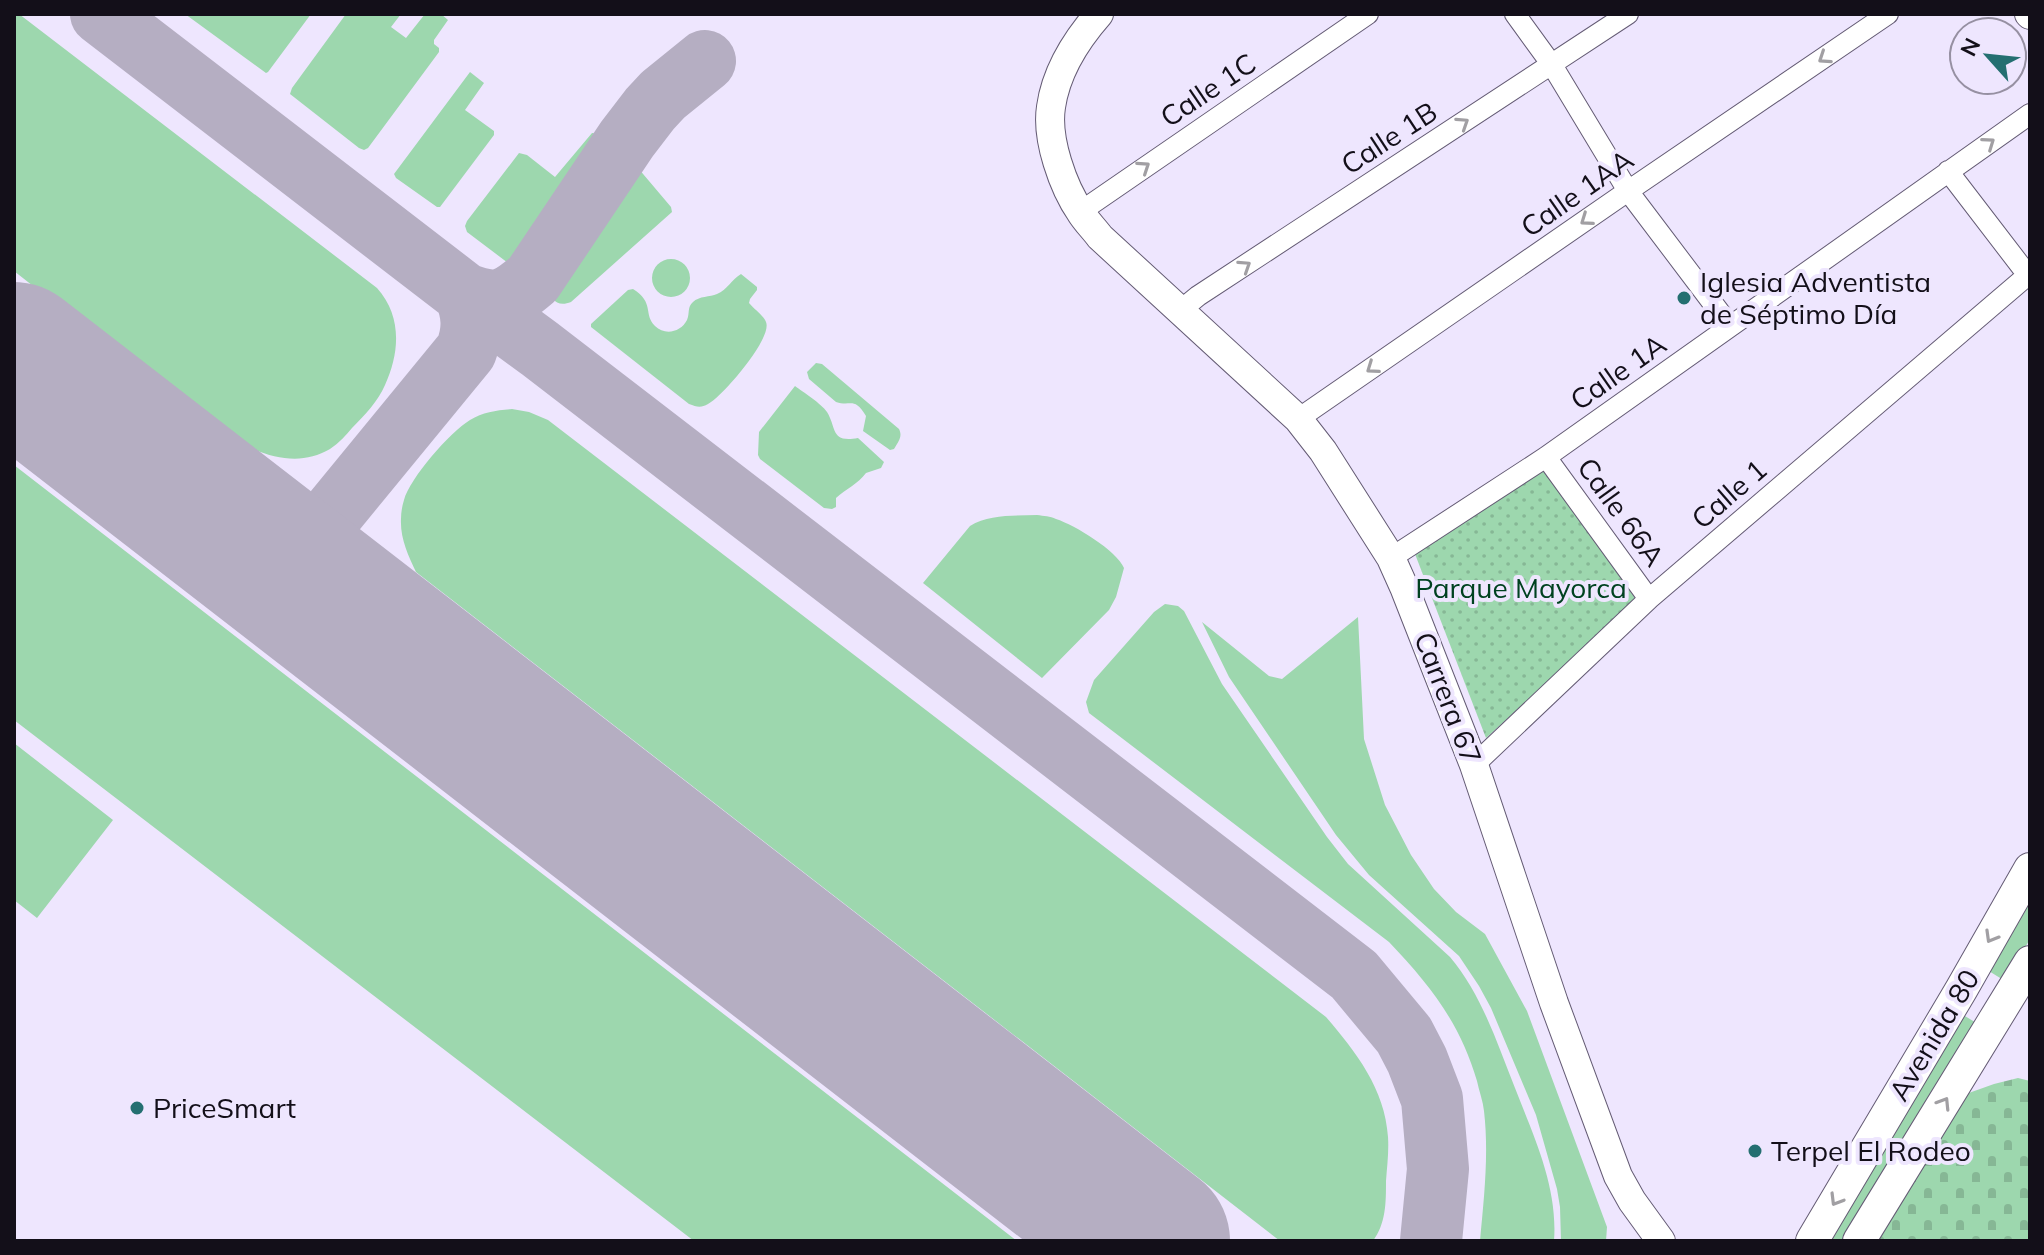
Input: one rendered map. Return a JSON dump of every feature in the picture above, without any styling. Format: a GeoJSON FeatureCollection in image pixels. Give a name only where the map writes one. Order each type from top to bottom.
{"type":"FeatureCollection","features":[{"type":"Feature","properties":{"kind":"main road","name":"Avenida 80"},"geometry":{"type":"LineString","coordinates":[[1812,1241],[2030,869]]}},
{"type":"Feature","properties":{"kind":"main road","name":"Avenida 80"},"geometry":{"type":"LineString","coordinates":[[1859,1241],[2030,962]]}},
{"type":"Feature","properties":{"kind":"street","name":"Carrera 67"},"geometry":{"type":"LineString","coordinates":[[1099,14],[1071,53],[1051,107],[1058,167],[1080,212],[1100,237],[1298,419],[1323,451],[1391,558],[1474,765],[1549,988],[1618,1176],[1661,1241]]}},
{"type":"Feature","properties":{"kind":"street","name":"Calle 1C"},"geometry":{"type":"LineString","coordinates":[[1080,212],[1368,14]]}},
{"type":"Feature","properties":{"kind":"street"},"geometry":{"type":"LineString","coordinates":[[1515,14],[1552,65],[1628,191],[1730,326]]}},
{"type":"Feature","properties":{"kind":"street","name":"Calle 1B"},"geometry":{"type":"LineString","coordinates":[[1181,310],[1628,14]]}},
{"type":"Feature","properties":{"kind":"street","name":"Calle 1AA"},"geometry":{"type":"LineString","coordinates":[[1298,419],[1888,14]]}},
{"type":"Feature","properties":{"kind":"street","name":"Calle 1A"},"geometry":{"type":"LineString","coordinates":[[1391,558],[1546,457],[2030,114]]}},
{"type":"Feature","properties":{"kind":"street"},"geometry":{"type":"LineString","coordinates":[[1948,171],[2029,276]]}},
{"type":"Feature","properties":{"kind":"street","name":"Calle 1"},"geometry":{"type":"LineString","coordinates":[[1474,765],[1649,599],[2029,276]]}},
{"type":"Feature","properties":{"kind":"street","name":"Calle 66A"},"geometry":{"type":"LineString","coordinates":[[1546,457],[1649,599]]}},
{"type":"Feature","properties":{"kind":"green space"},"geometry":{"type":"Polygon","coordinates":[[[14,14],[19,14],[377,288],[391,310],[394,322],[394,360],[375,402],[333,447],[306,458],[281,458],[231,438],[206,422],[14,271],[14,14]]]}},
{"type":"Feature","properties":{"kind":"green space"},"geometry":{"type":"Polygon","coordinates":[[[185,14],[311,14],[266,73],[185,14]]]}},
{"type":"Feature","properties":{"kind":"green space"},"geometry":{"type":"Polygon","coordinates":[[[346,14],[401,14],[391,27],[406,38],[425,14],[441,14],[448,20],[434,40],[439,52],[364,150],[290,94],[346,14]]]}},
{"type":"Feature","properties":{"kind":"green space"},"geometry":{"type":"Polygon","coordinates":[[[470,72],[484,83],[465,110],[494,131],[494,135],[437,207],[394,174],[470,72]]]}},
{"type":"Feature","properties":{"kind":"green space"},"geometry":{"type":"Polygon","coordinates":[[[592,133],[606,142],[605,146],[527,268],[516,269],[467,232],[467,221],[519,153],[527,155],[555,177],[592,133]]]}},
{"type":"Feature","properties":{"kind":"green space"},"geometry":{"type":"Polygon","coordinates":[[[625,167],[638,168],[672,212],[571,302],[556,302],[551,295],[551,279],[625,167]]]}},
{"type":"Feature","properties":{"kind":"green space"},"geometry":{"type":"Polygon","coordinates":[[[671,259],[685,264],[690,278],[685,292],[671,297],[657,292],[652,278],[657,264],[671,259]]]}},
{"type":"Feature","properties":{"kind":"green space"},"geometry":{"type":"Polygon","coordinates":[[[741,274],[757,287],[749,303],[765,320],[766,330],[762,341],[734,379],[715,399],[703,406],[689,404],[591,327],[628,290],[633,289],[644,299],[655,326],[668,332],[677,330],[687,320],[693,302],[721,292],[741,274]]]}},
{"type":"Feature","properties":{"kind":"green space"},"geometry":{"type":"Polygon","coordinates":[[[816,363],[822,364],[899,429],[900,437],[894,449],[890,450],[863,431],[866,416],[858,406],[836,402],[809,379],[807,372],[816,363]]]}},
{"type":"Feature","properties":{"kind":"green space"},"geometry":{"type":"Polygon","coordinates":[[[795,386],[825,409],[839,436],[858,438],[884,462],[881,468],[866,473],[836,498],[836,507],[832,509],[824,508],[758,455],[759,432],[795,386]]]}},
{"type":"Feature","properties":{"kind":"green space"},"geometry":{"type":"Polygon","coordinates":[[[512,409],[548,420],[1326,1017],[1367,1072],[1386,1119],[1385,1205],[1381,1227],[1373,1241],[1280,1241],[416,572],[401,526],[403,502],[414,480],[432,456],[462,426],[485,413],[512,409]]]}},
{"type":"Feature","properties":{"kind":"green space"},"geometry":{"type":"Polygon","coordinates":[[[14,465],[1017,1241],[694,1241],[14,720],[14,465]]]}},
{"type":"Feature","properties":{"kind":"green space","name":"Parque Mayorca"},"geometry":{"type":"Polygon","coordinates":[[[1543,465],[1637,601],[1486,738],[1415,554],[1543,465]]]}},
{"type":"Feature","properties":{"kind":"green space"},"geometry":{"type":"Polygon","coordinates":[[[1037,515],[1054,518],[1084,533],[1113,554],[1124,568],[1109,610],[1042,678],[923,583],[970,526],[994,518],[1037,515]]]}},
{"type":"Feature","properties":{"kind":"green space"},"geometry":{"type":"Polygon","coordinates":[[[1165,604],[1178,606],[1184,611],[1222,684],[1348,864],[1450,957],[1471,987],[1495,1037],[1543,1163],[1552,1201],[1554,1241],[1480,1241],[1486,1143],[1477,1081],[1462,1041],[1442,1006],[1404,958],[1389,942],[1089,713],[1086,702],[1094,680],[1154,612],[1165,604]]]}},
{"type":"Feature","properties":{"kind":"green space"},"geometry":{"type":"Polygon","coordinates":[[[1358,617],[1364,739],[1385,805],[1411,855],[1434,889],[1456,912],[1485,934],[1527,1011],[1607,1227],[1606,1241],[1561,1241],[1557,1189],[1536,1115],[1479,986],[1459,956],[1369,875],[1336,835],[1229,677],[1202,622],[1269,676],[1282,679],[1358,617]]]}},
{"type":"Feature","properties":{"kind":"green space"},"geometry":{"type":"Polygon","coordinates":[[[14,743],[113,820],[37,918],[14,900],[14,743]]]}},
{"type":"Feature","properties":{"kind":"green space"},"geometry":{"type":"Polygon","coordinates":[[[2030,892],[2030,939],[2005,981],[1984,968],[2030,892]]]}},
{"type":"Feature","properties":{"kind":"green space"},"geometry":{"type":"Polygon","coordinates":[[[1960,1013],[1978,1024],[1846,1241],[1822,1241],[1960,1013]]]}},
{"type":"Feature","properties":{"kind":"green space"},"geometry":{"type":"Polygon","coordinates":[[[2018,1078],[2030,1081],[2030,1241],[1877,1241],[1966,1094],[2018,1078]]]}},
{"type":"Feature","properties":{"kind":"taxiway"},"geometry":{"type":"LineString","coordinates":[[101,14],[1354,975],[1404,1035],[1432,1099],[1438,1169],[1431,1241]]}},
{"type":"Feature","properties":{"kind":"taxiway"},"geometry":{"type":"LineString","coordinates":[[465,294],[486,300],[502,299],[533,279],[650,109],[705,61]]}},
{"type":"Feature","properties":{"kind":"taxiway"},"geometry":{"type":"LineString","coordinates":[[256,547],[275,553],[291,551],[320,529],[466,351],[472,322],[465,294]]}},
{"type":"Feature","properties":{"kind":"taxiway"},"geometry":{"type":"LineString","coordinates":[[320,529],[309,566],[313,582],[326,601]]}},
{"type":"Feature","properties":{"kind":"runway"},"geometry":{"type":"LineString","coordinates":[[14,360],[1152,1241]]}},
{"type":"Feature","properties":{"kind":"place","name":"Iglesia Adventista de Séptimo Día"},"geometry":{"type":"Point","coordinates":[1684,298]}},
{"type":"Feature","properties":{"kind":"place","name":"PriceSmart"},"geometry":{"type":"Point","coordinates":[137,1108]}},
{"type":"Feature","properties":{"kind":"place","name":"Terpel El Rodeo"},"geometry":{"type":"Point","coordinates":[1755,1151]}}]}
